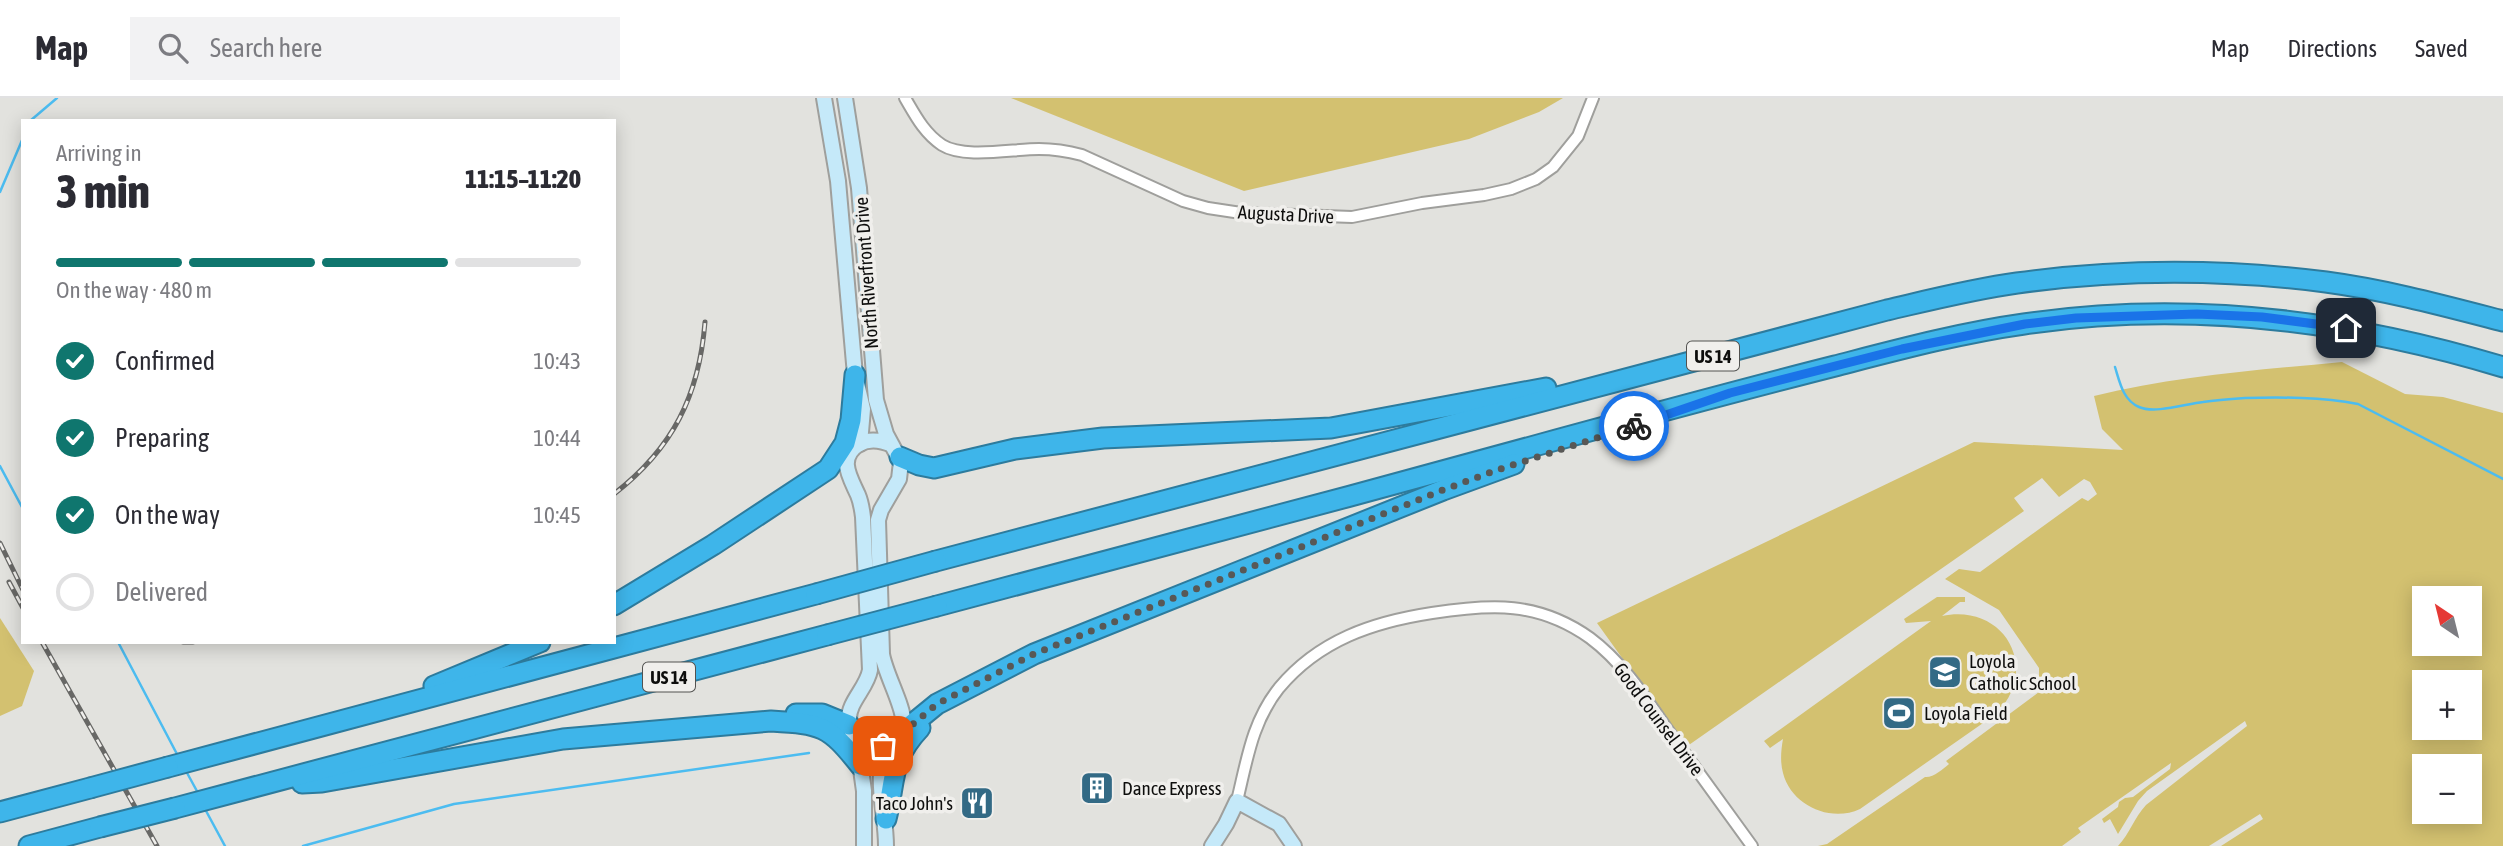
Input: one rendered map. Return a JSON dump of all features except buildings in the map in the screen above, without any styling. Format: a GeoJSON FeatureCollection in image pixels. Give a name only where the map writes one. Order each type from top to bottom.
{"type":"FeatureCollection","features":[{"type":"Feature","properties":{"kind":"highway","name":"US 14"},"geometry":{"type":"LineString","coordinates":[[0,812],[936,561],[1951,295],[2017,283],[2131,272],[2195,272],[2326,282],[2389,293],[2503,321]]}},
{"type":"Feature","properties":{"kind":"highway","name":"US 14"},"geometry":{"type":"LineString","coordinates":[[29,846],[937,607],[1730,393],[1965,334],[2076,318],[2148,314],[2262,317],[2324,324],[2388,336],[2503,367]]}},
{"type":"Feature","properties":{"kind":"highway"},"geometry":{"type":"LineString","coordinates":[[896,451],[919,465],[934,468],[1015,449],[1103,438],[1331,428],[1672,368]]}},
{"type":"Feature","properties":{"kind":"highway"},"geometry":{"type":"LineString","coordinates":[[616,604],[828,469],[849,451],[855,375]]}},
{"type":"Feature","properties":{"kind":"highway"},"geometry":{"type":"LineString","coordinates":[[894,739],[937,704],[1034,654],[1453,486],[1730,393]]}},
{"type":"Feature","properties":{"kind":"highway"},"geometry":{"type":"LineString","coordinates":[[300,732],[422,690],[535,644]]}},
{"type":"Feature","properties":{"kind":"highway"},"geometry":{"type":"LineString","coordinates":[[886,820],[895,766],[907,743],[927,722],[972,685]]}},
{"type":"Feature","properties":{"kind":"highway"},"geometry":{"type":"LineString","coordinates":[[252,787],[322,782],[563,738],[771,721],[812,712],[822,714],[853,732]]}},
{"type":"Feature","properties":{"kind":"highway"},"geometry":{"type":"LineString","coordinates":[[771,721],[799,723],[825,730],[841,740],[860,765]]}},
{"type":"Feature","properties":{"kind":"main road","name":"North Riverfront Drive"},"geometry":{"type":"LineString","coordinates":[[824,98],[836,170],[855,375]]}},
{"type":"Feature","properties":{"kind":"main road","name":"North Riverfront Drive"},"geometry":{"type":"LineString","coordinates":[[845,98],[859,188],[876,400],[886,434],[896,451]]}},
{"type":"Feature","properties":{"kind":"main road"},"geometry":{"type":"LineString","coordinates":[[864,846],[864,791],[853,732],[852,707],[877,669],[880,639],[878,520],[901,471],[896,451],[877,440],[849,451],[847,472],[857,493],[863,517],[877,669],[902,710],[903,719],[881,763],[886,846]]}},
{"type":"Feature","properties":{"kind":"main road"},"geometry":{"type":"LineString","coordinates":[[853,732],[874,746],[894,739]]}},
{"type":"Feature","properties":{"kind":"main road"},"geometry":{"type":"LineString","coordinates":[[1237,801],[1279,824],[1294,846]]}},
{"type":"Feature","properties":{"kind":"main road","name":"Good Counsel Drive"},"geometry":{"type":"LineString","coordinates":[[1212,846],[1237,801]]}},
{"type":"Feature","properties":{"kind":"street","name":"Augusta Drive"},"geometry":{"type":"LineString","coordinates":[[905,98],[923,129],[942,145],[965,152],[1066,150],[1183,201],[1208,208],[1241,213],[1352,218],[1422,203],[1484,195],[1511,189],[1536,179],[1553,167],[1578,136],[1593,98]]}},
{"type":"Feature","properties":{"kind":"street","name":"Good Counsel Drive"},"geometry":{"type":"LineString","coordinates":[[1237,801],[1254,729],[1279,689],[1298,668],[1319,652],[1370,626],[1416,616],[1498,606],[1538,613],[1554,619],[1571,626],[1604,649],[1632,679],[1752,846]]}},
{"type":"Feature","properties":{"kind":"shaded area"},"geometry":{"type":"Polygon","coordinates":[[[1011,98],[1563,98],[1539,112],[1469,139],[1244,191],[1011,98]]]}},
{"type":"Feature","properties":{"kind":"shaded area"},"geometry":{"type":"Polygon","coordinates":[[[2342,362],[2405,394],[2443,397],[2503,413],[2503,846],[2221,846],[2263,819],[2260,814],[2209,846],[2118,846],[2146,805],[2247,726],[2245,721],[2147,791],[2118,834],[2110,819],[2104,823],[2102,819],[2118,807],[2119,802],[2133,797],[2170,769],[2171,763],[2078,828],[2081,832],[2062,846],[1818,846],[1827,844],[1925,777],[1941,771],[1949,764],[1946,761],[2039,692],[2039,668],[1999,610],[1945,579],[1959,569],[1980,572],[2082,498],[2088,501],[2097,494],[2090,482],[2084,479],[2059,497],[2042,478],[2014,498],[2024,511],[1686,747],[1597,623],[1974,442],[2123,450],[2102,429],[2094,396],[2248,371],[2342,362]]]}},
{"type":"Feature","properties":{"kind":"shaded area"},"geometry":{"type":"Polygon","coordinates":[[[1937,597],[1965,597],[1965,602],[1960,602],[1942,616],[1964,615],[1983,620],[1999,629],[2010,643],[2015,660],[2015,678],[2009,696],[1996,714],[1860,809],[1836,814],[1813,808],[1803,802],[1787,784],[1783,773],[1783,739],[1770,748],[1764,741],[1931,621],[1906,623],[1904,619],[1937,597]]]}},
{"type":"Feature","properties":{"kind":"shaded area"},"geometry":{"type":"Polygon","coordinates":[[[0,618],[34,671],[22,706],[0,716],[0,618]]]}},
{"type":"Feature","properties":{"kind":"waterway"},"geometry":{"type":"LineString","coordinates":[[32,119],[57,98]]}},
{"type":"Feature","properties":{"kind":"waterway"},"geometry":{"type":"LineString","coordinates":[[0,192],[21,143]]}},
{"type":"Feature","properties":{"kind":"waterway"},"geometry":{"type":"LineString","coordinates":[[2115,367],[2129,400],[2146,409],[2245,398],[2302,398],[2358,404],[2503,479]]}},
{"type":"Feature","properties":{"kind":"waterway"},"geometry":{"type":"LineString","coordinates":[[0,466],[21,505]]}},
{"type":"Feature","properties":{"kind":"waterway"},"geometry":{"type":"LineString","coordinates":[[119,644],[178,756]]}},
{"type":"Feature","properties":{"kind":"waterway"},"geometry":{"type":"LineString","coordinates":[[303,846],[454,804],[809,753]]}},
{"type":"Feature","properties":{"kind":"waterway"},"geometry":{"type":"LineString","coordinates":[[186,771],[198,793]]}},
{"type":"Feature","properties":{"kind":"waterway"},"geometry":{"type":"LineString","coordinates":[[205,809],[225,846]]}},
{"type":"Feature","properties":{"kind":"railway"},"geometry":{"type":"LineString","coordinates":[[616,492],[652,458],[679,418],[697,374],[705,322]]}},
{"type":"Feature","properties":{"kind":"railway"},"geometry":{"type":"LineString","coordinates":[[0,543],[21,586]]}},
{"type":"Feature","properties":{"kind":"railway"},"geometry":{"type":"LineString","coordinates":[[9,582],[21,604]]}},
{"type":"Feature","properties":{"kind":"railway"},"geometry":{"type":"LineString","coordinates":[[43,644],[157,846]]}},
{"type":"Feature","properties":{"kind":"way so far"},"geometry":{"type":"LineString","coordinates":[[883,746],[937,704],[1034,654],[1443,490],[1634,426]]}},
{"type":"Feature","properties":{"kind":"place","name":"Loyola Catholic School"},"geometry":{"type":"Point","coordinates":[1945,672]}},
{"type":"Feature","properties":{"kind":"place","name":"Loyola Field"},"geometry":{"type":"Point","coordinates":[1899,713]}},
{"type":"Feature","properties":{"kind":"place","name":"Dance Express"},"geometry":{"type":"Point","coordinates":[1097,788]}},
{"type":"Feature","properties":{"kind":"place","name":"Taco John's"},"geometry":{"type":"Point","coordinates":[977,803]}},
{"type":"Feature","properties":{"kind":"route"},"geometry":{"type":"LineString","coordinates":[[1634,426],[1730,393],[1965,334],[2025,324],[2076,318],[2197,314],[2262,317],[2346,328]]}}]}
